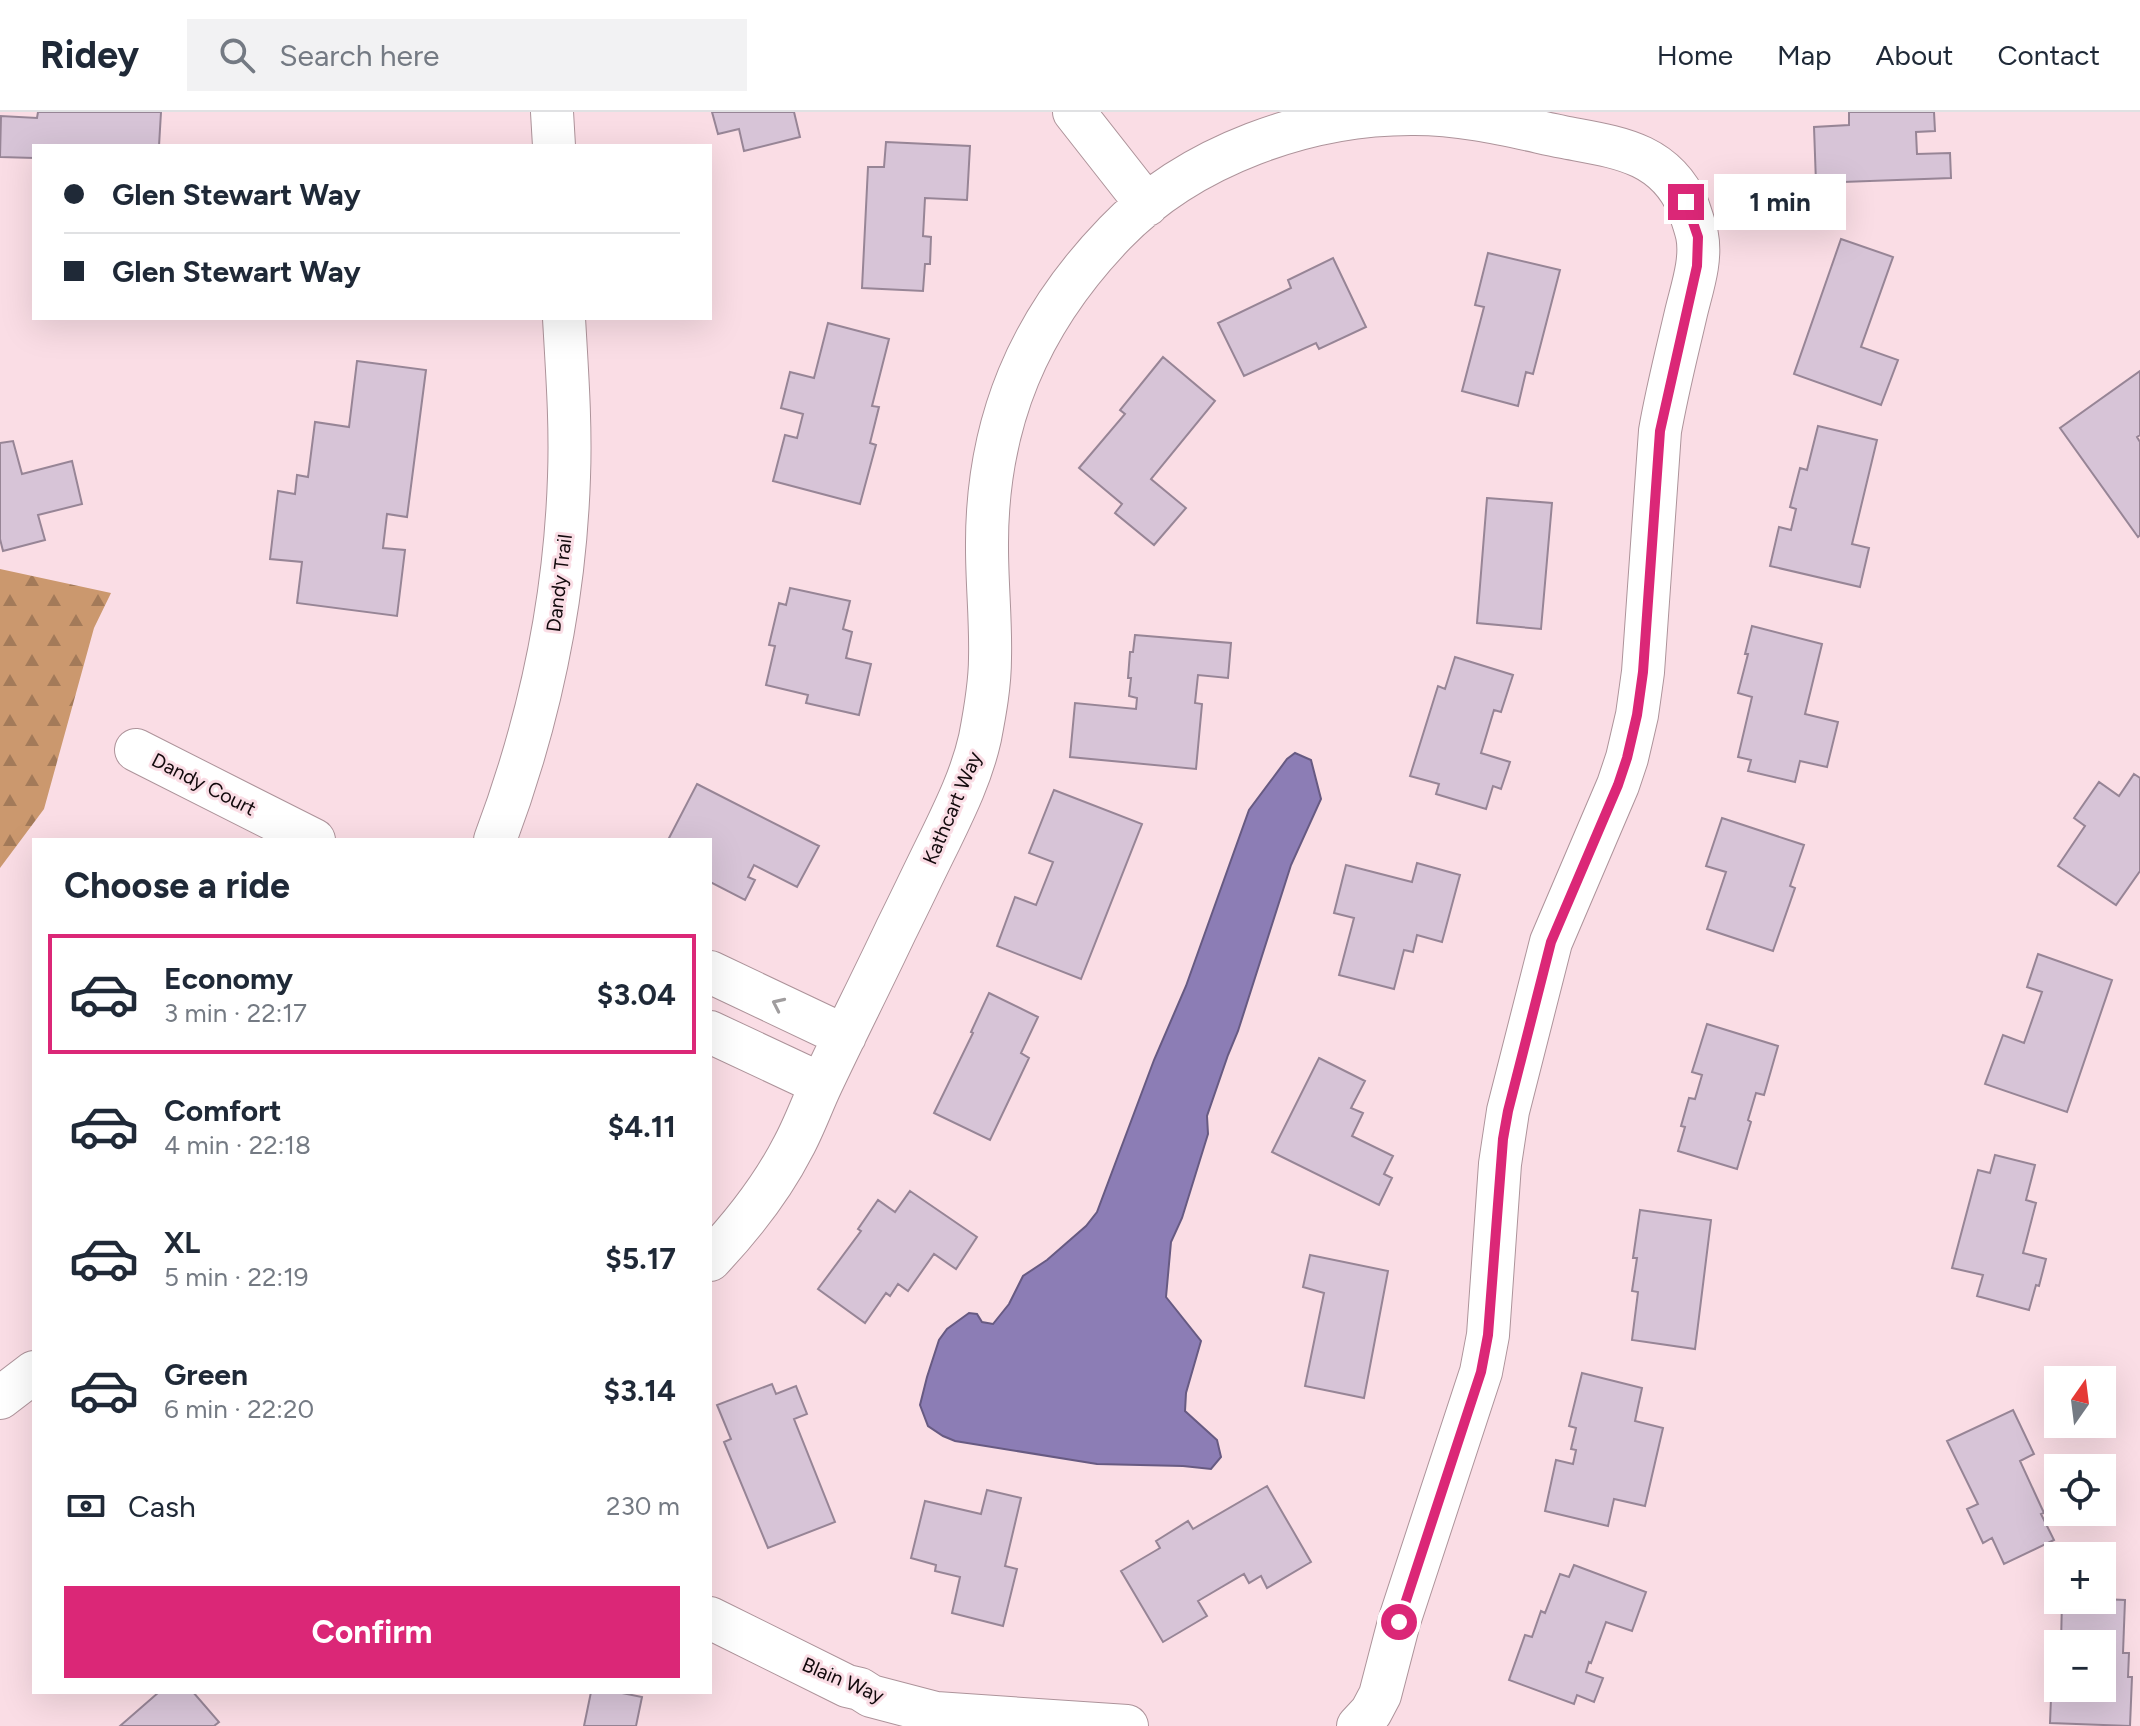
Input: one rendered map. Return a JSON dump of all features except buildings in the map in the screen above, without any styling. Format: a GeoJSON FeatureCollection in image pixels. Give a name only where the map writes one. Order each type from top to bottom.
{"type":"FeatureCollection","features":[{"type":"Feature","properties":{"kind":"street"},"geometry":{"type":"LineString","coordinates":[[552,112],[554,144]]}},
{"type":"Feature","properties":{"kind":"street"},"geometry":{"type":"LineString","coordinates":[[1074,112],[1147,205]]}},
{"type":"Feature","properties":{"kind":"street","name":"Kathcart Way"},"geometry":{"type":"LineString","coordinates":[[712,1258],[771,1186],[793,1147],[961,796],[978,745],[987,696],[990,662],[987,544],[990,487],[996,450],[1012,393],[1036,338],[1067,288],[1091,258],[1118,230],[1179,181],[1265,138],[1340,119],[1417,114],[1475,119],[1604,145],[1640,155],[1664,171],[1686,202],[1698,237],[1697,266],[1660,431],[1643,672],[1637,715],[1618,785],[1551,942],[1508,1111],[1500,1164],[1488,1335],[1479,1381],[1413,1577],[1380,1695],[1371,1712],[1358,1726]]}},
{"type":"Feature","properties":{"kind":"street","name":"Dandy Trail"},"geometry":{"type":"LineString","coordinates":[[496,838],[533,724],[550,651],[561,583],[570,447],[564,320]]}},
{"type":"Feature","properties":{"kind":"street","name":"Dandy Court"},"geometry":{"type":"LineString","coordinates":[[136,750],[310,838]]}},
{"type":"Feature","properties":{"kind":"street"},"geometry":{"type":"LineString","coordinates":[[712,973],[845,1036]]}},
{"type":"Feature","properties":{"kind":"street"},"geometry":{"type":"LineString","coordinates":[[712,1033],[821,1084]]}},
{"type":"Feature","properties":{"kind":"street"},"geometry":{"type":"LineString","coordinates":[[0,1398],[32,1374]]}},
{"type":"Feature","properties":{"kind":"street","name":"Blain Way"},"geometry":{"type":"LineString","coordinates":[[712,1619],[847,1686],[871,1696],[936,1713],[1127,1726]]}},
{"type":"Feature","properties":{"kind":"green space"},"geometry":{"type":"Polygon","coordinates":[[[0,569],[111,593],[94,628],[44,809],[0,868],[0,569]]]}},
{"type":"Feature","properties":{"kind":"shaded area"},"geometry":{"type":"Polygon","coordinates":[[[1295,753],[1311,760],[1321,799],[1291,865],[1238,1031],[1207,1116],[1208,1134],[1182,1218],[1171,1242],[1166,1297],[1201,1341],[1186,1393],[1185,1411],[1217,1440],[1221,1457],[1211,1469],[1097,1464],[955,1441],[943,1436],[928,1426],[920,1405],[939,1340],[947,1329],[969,1313],[977,1314],[982,1322],[993,1324],[1009,1304],[1023,1276],[1047,1260],[1086,1226],[1097,1212],[1154,1060],[1186,986],[1249,810],[1287,759],[1295,753]]]}},
{"type":"Feature","properties":{"kind":"route"},"geometry":{"type":"LineString","coordinates":[[1399,1622],[1481,1372],[1488,1335],[1503,1139],[1548,954],[1618,785],[1637,715],[1643,672],[1660,431],[1697,266],[1698,237],[1686,202]]}}]}
